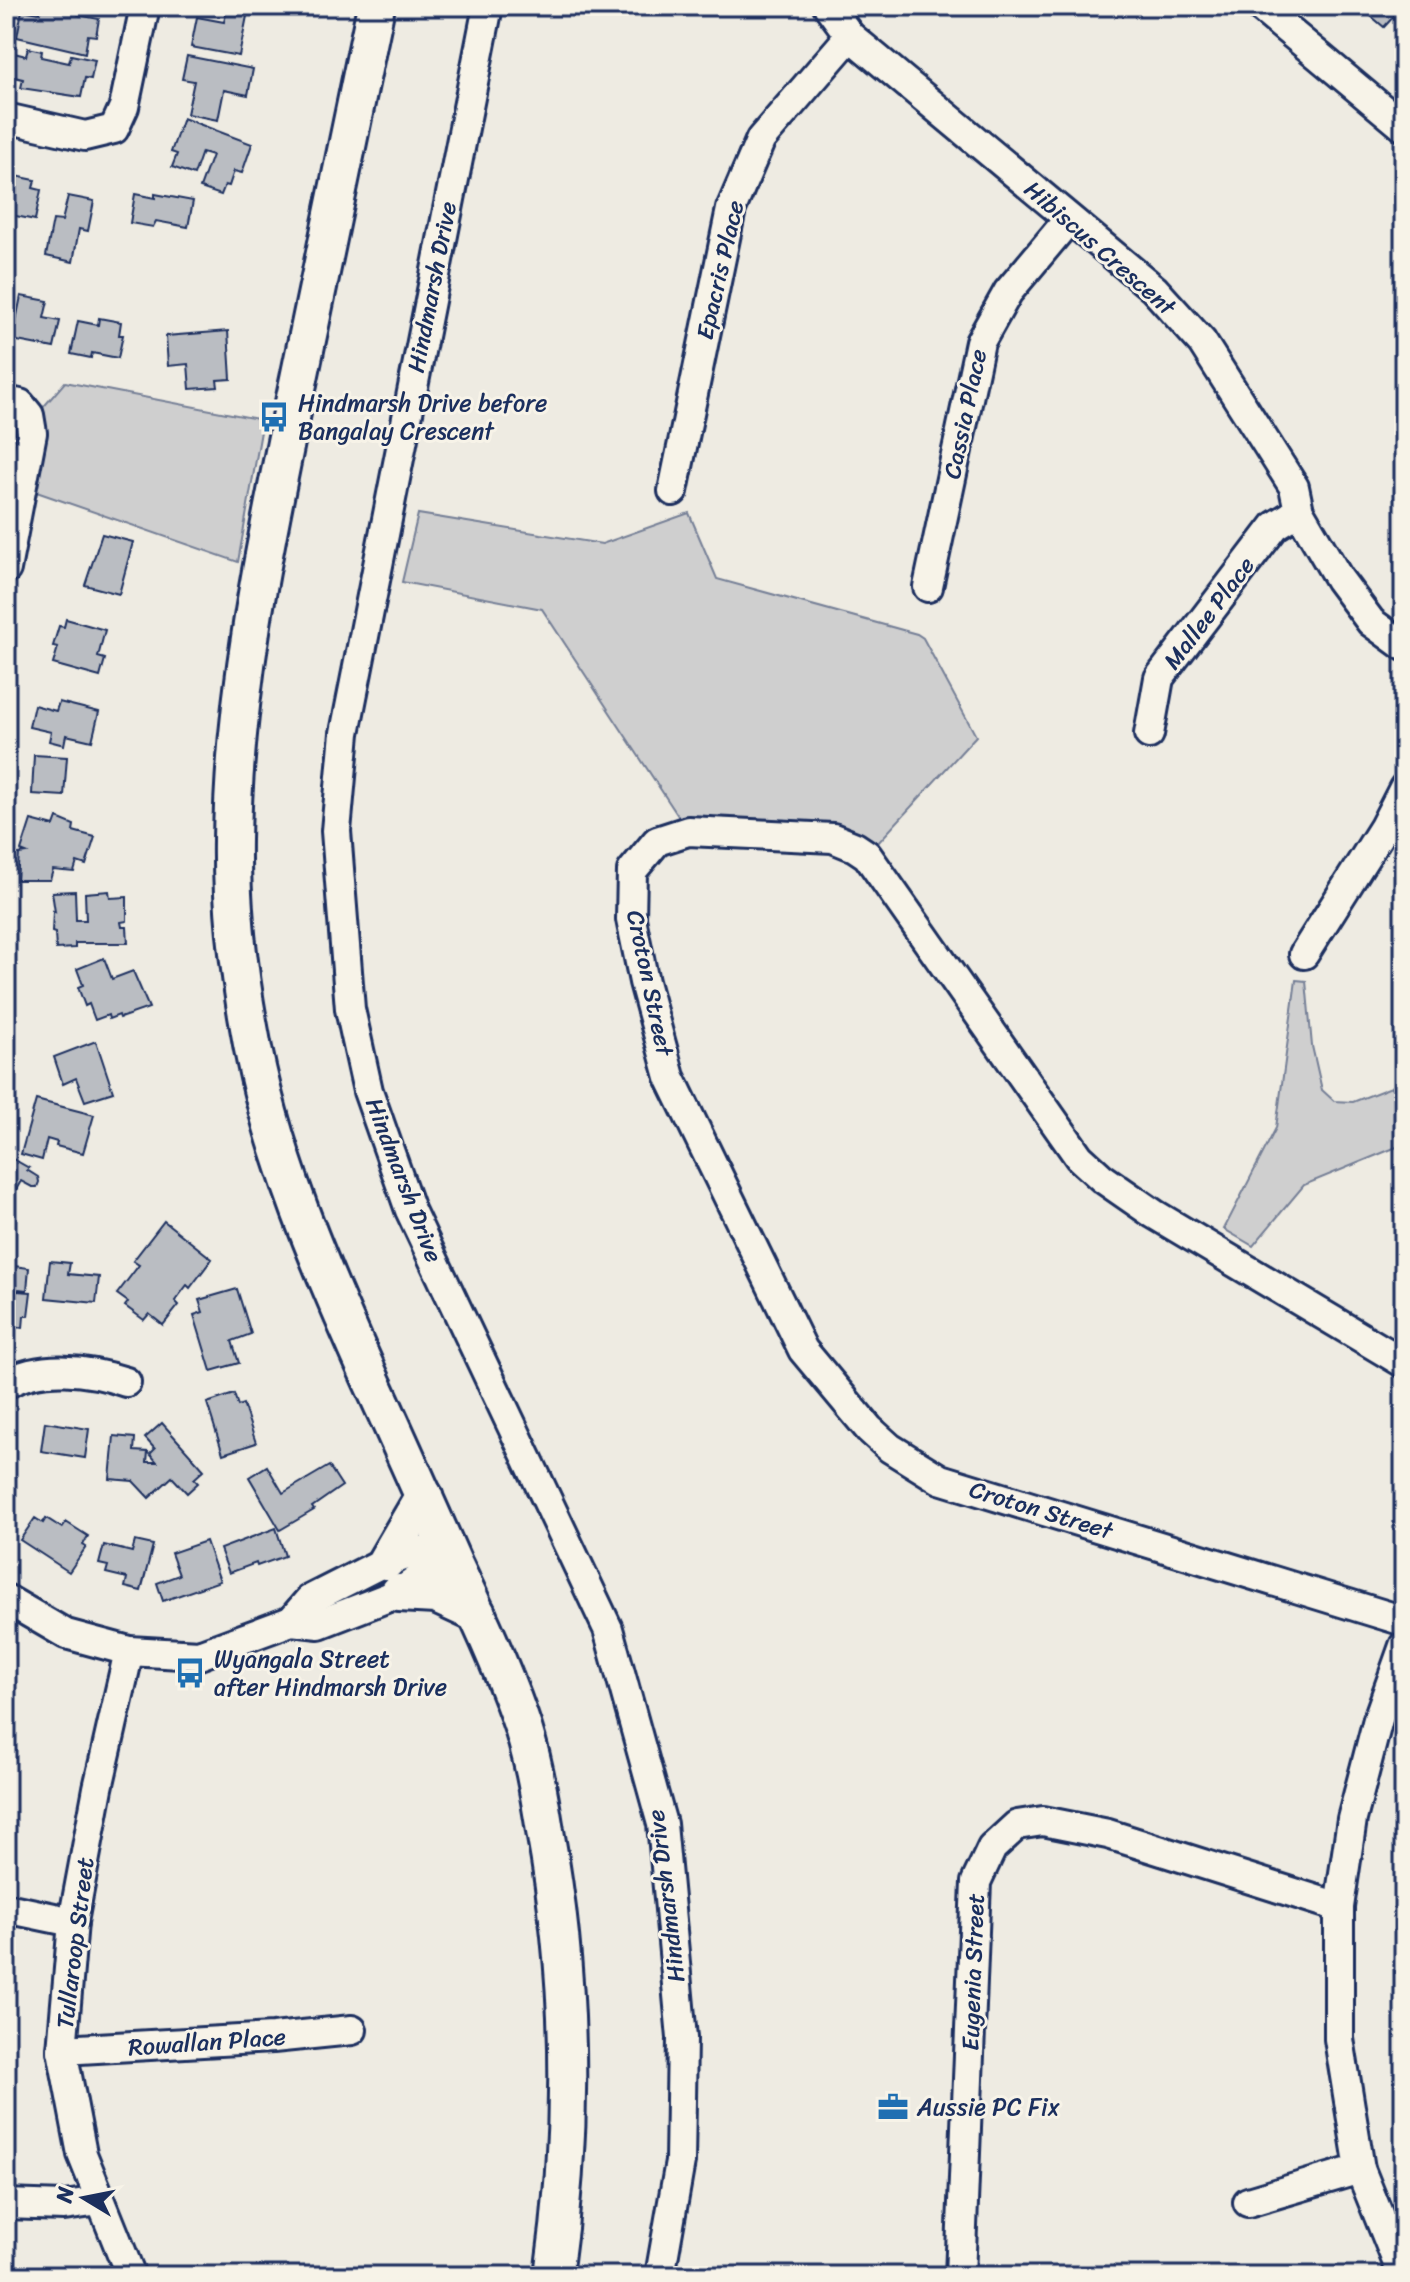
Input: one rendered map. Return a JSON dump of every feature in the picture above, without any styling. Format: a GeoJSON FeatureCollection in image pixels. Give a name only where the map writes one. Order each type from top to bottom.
{"type":"FeatureCollection","features":[{"type":"Feature","properties":{"kind":"main road"},"geometry":{"type":"LineString","coordinates":[[376,6],[276,494],[247,656],[232,844],[235,938],[250,1033],[270,1122],[300,1213],[521,1719],[558,1904],[567,2004],[568,2105],[553,2276]]}},
{"type":"Feature","properties":{"kind":"main road"},"geometry":{"type":"LineString","coordinates":[[424,1496],[392,1577],[477,1614]]}},
{"type":"Feature","properties":{"kind":"street"},"geometry":{"type":"LineString","coordinates":[[6,118],[85,136],[114,129],[124,107],[145,6]]}},
{"type":"Feature","properties":{"kind":"street","name":"Hindmarsh Drive"},"geometry":{"type":"LineString","coordinates":[[488,6],[345,733],[336,831],[343,943],[353,1023],[379,1127],[410,1210],[608,1629],[662,1824],[682,2038],[680,2162],[660,2276]]}},
{"type":"Feature","properties":{"kind":"street","name":"Hibiscus Crescent"},"geometry":{"type":"LineString","coordinates":[[828,6],[850,36],[1154,289],[1202,342],[1294,487],[1299,511],[1339,579],[1371,622],[1404,646]]}},
{"type":"Feature","properties":{"kind":"street"},"geometry":{"type":"LineString","coordinates":[[1259,6],[1404,127]]}},
{"type":"Feature","properties":{"kind":"street","name":"Epacris Place"},"geometry":{"type":"LineString","coordinates":[[673,491],[731,209],[761,139],[850,36]]}},
{"type":"Feature","properties":{"kind":"street","name":"Cassia Place"},"geometry":{"type":"LineString","coordinates":[[928,587],[980,342],[1008,292],[1069,219]]}},
{"type":"Feature","properties":{"kind":"street"},"geometry":{"type":"LineString","coordinates":[[6,401],[20,404],[29,415],[32,433],[6,569]]}},
{"type":"Feature","properties":{"kind":"street","name":"Mallee Place"},"geometry":{"type":"LineString","coordinates":[[1149,734],[1159,678],[1275,526],[1299,511]]}},
{"type":"Feature","properties":{"kind":"street"},"geometry":{"type":"LineString","coordinates":[[1304,954],[1384,827],[1404,788]]}},
{"type":"Feature","properties":{"kind":"street","name":"Croton Street"},"geometry":{"type":"LineString","coordinates":[[1404,1363],[1154,1214],[1102,1178],[1079,1157],[867,855],[855,847],[824,837],[688,831],[657,841],[632,871],[631,919],[644,982],[670,1077],[803,1350],[869,1429],[902,1456],[940,1479],[1404,1621]]}},
{"type":"Feature","properties":{"kind":"street"},"geometry":{"type":"LineString","coordinates":[[6,1384],[44,1372],[96,1372],[126,1382]]}},
{"type":"Feature","properties":{"kind":"street"},"geometry":{"type":"LineString","coordinates":[[6,1599],[66,1634],[129,1651],[199,1655],[291,1621],[309,1600],[392,1577],[451,1556]]}},
{"type":"Feature","properties":{"kind":"street"},"geometry":{"type":"LineString","coordinates":[[1403,2276],[1360,2169],[1339,2039],[1339,1907],[1352,1819],[1378,1719],[1404,1646]]}},
{"type":"Feature","properties":{"kind":"street","name":"Tullaroop Street"},"geometry":{"type":"LineString","coordinates":[[129,1651],[98,1788],[73,1922],[62,2050],[82,2154],[131,2276]]}},
{"type":"Feature","properties":{"kind":"street","name":"Eugenia Street"},"geometry":{"type":"LineString","coordinates":[[960,2276],[976,1882],[992,1848],[1017,1825],[1043,1821],[1108,1834],[1339,1907]]}},
{"type":"Feature","properties":{"kind":"street"},"geometry":{"type":"LineString","coordinates":[[6,1908],[73,1922]]}},
{"type":"Feature","properties":{"kind":"street","name":"Rowallan Place"},"geometry":{"type":"LineString","coordinates":[[62,2050],[273,2038],[352,2030]]}},
{"type":"Feature","properties":{"kind":"street"},"geometry":{"type":"LineString","coordinates":[[1248,2202],[1360,2169]]}},
{"type":"Feature","properties":{"kind":"street"},"geometry":{"type":"LineString","coordinates":[[6,2204],[64,2206],[100,2201]]}},
{"type":"Feature","properties":{"kind":"shaded area"},"geometry":{"type":"Polygon","coordinates":[[[65,382],[263,420],[238,562],[28,489],[40,411],[65,382]]]}},
{"type":"Feature","properties":{"kind":"shaded area"},"geometry":{"type":"Polygon","coordinates":[[[689,513],[717,579],[923,638],[976,736],[867,855],[688,831],[542,609],[402,582],[418,514],[602,544],[689,513]]]}},
{"type":"Feature","properties":{"kind":"shaded area"},"geometry":{"type":"Polygon","coordinates":[[[1296,980],[1306,981],[1312,1046],[1322,1090],[1334,1101],[1353,1102],[1404,1082],[1404,1144],[1304,1185],[1253,1246],[1224,1229],[1276,1128],[1296,980]]]}},
{"type":"Feature","properties":{"kind":"building"},"geometry":{"type":"Polygon","coordinates":[[[41,6],[64,6],[79,10],[78,15],[99,19],[96,36],[88,35],[85,53],[17,37],[22,10],[40,13],[41,6]]]}},
{"type":"Feature","properties":{"kind":"building"},"geometry":{"type":"Polygon","coordinates":[[[228,6],[249,6],[239,56],[191,47],[197,17],[224,22],[228,6]]]}},
{"type":"Feature","properties":{"kind":"building"},"geometry":{"type":"Polygon","coordinates":[[[1359,6],[1387,6],[1396,14],[1384,27],[1359,6]]]}},
{"type":"Feature","properties":{"kind":"building"},"geometry":{"type":"Polygon","coordinates":[[[28,48],[42,51],[41,57],[69,63],[71,55],[95,60],[91,79],[85,78],[81,97],[21,88],[23,79],[10,76],[14,53],[26,56],[28,48]]]}},
{"type":"Feature","properties":{"kind":"building"},"geometry":{"type":"Polygon","coordinates":[[[187,56],[253,69],[248,95],[224,90],[218,120],[187,114],[194,81],[182,79],[187,56]]]}},
{"type":"Feature","properties":{"kind":"building"},"geometry":{"type":"Polygon","coordinates":[[[183,118],[252,144],[242,173],[234,171],[229,186],[225,185],[221,195],[200,188],[212,155],[202,152],[194,175],[172,167],[177,154],[171,152],[183,118]]]}},
{"type":"Feature","properties":{"kind":"building"},"geometry":{"type":"Polygon","coordinates":[[[11,175],[35,180],[33,188],[41,190],[35,220],[6,214],[6,181],[10,182],[11,175]]]}},
{"type":"Feature","properties":{"kind":"building"},"geometry":{"type":"Polygon","coordinates":[[[135,194],[193,201],[188,227],[156,221],[153,227],[130,223],[135,194]]]}},
{"type":"Feature","properties":{"kind":"building"},"geometry":{"type":"Polygon","coordinates":[[[68,196],[94,201],[88,231],[79,229],[73,262],[46,256],[53,220],[62,221],[68,196]]]}},
{"type":"Feature","properties":{"kind":"building"},"geometry":{"type":"Polygon","coordinates":[[[21,296],[48,301],[44,318],[60,321],[54,348],[12,340],[21,296]]]}},
{"type":"Feature","properties":{"kind":"building"},"geometry":{"type":"Polygon","coordinates":[[[99,318],[121,322],[119,335],[123,335],[118,358],[92,353],[91,358],[71,354],[78,321],[98,325],[99,318]]]}},
{"type":"Feature","properties":{"kind":"building"},"geometry":{"type":"Polygon","coordinates":[[[228,331],[231,379],[217,380],[218,387],[190,389],[188,364],[168,366],[166,336],[228,331]]]}},
{"type":"Feature","properties":{"kind":"building"},"geometry":{"type":"Polygon","coordinates":[[[102,534],[133,542],[119,594],[85,585],[102,534]]]}},
{"type":"Feature","properties":{"kind":"building"},"geometry":{"type":"Polygon","coordinates":[[[66,619],[105,630],[98,657],[105,659],[100,677],[53,664],[58,647],[53,646],[59,626],[64,627],[66,619]]]}},
{"type":"Feature","properties":{"kind":"building"},"geometry":{"type":"Polygon","coordinates":[[[59,702],[99,712],[92,741],[66,735],[64,745],[49,741],[51,732],[29,727],[34,705],[56,711],[59,702]]]}},
{"type":"Feature","properties":{"kind":"building"},"geometry":{"type":"Polygon","coordinates":[[[34,755],[67,757],[64,796],[32,794],[34,755]]]}},
{"type":"Feature","properties":{"kind":"building"},"geometry":{"type":"Polygon","coordinates":[[[57,818],[74,825],[73,831],[95,837],[86,865],[77,862],[74,872],[53,870],[50,880],[17,880],[19,854],[26,853],[21,851],[31,820],[54,826],[57,818]]]}},
{"type":"Feature","properties":{"kind":"building"},"geometry":{"type":"Polygon","coordinates":[[[75,891],[76,920],[86,920],[85,893],[109,891],[110,898],[127,897],[127,921],[121,922],[122,927],[127,927],[128,943],[75,943],[75,948],[56,949],[55,933],[52,932],[55,912],[52,892],[75,891]]]}},
{"type":"Feature","properties":{"kind":"building"},"geometry":{"type":"Polygon","coordinates":[[[104,958],[112,979],[133,971],[149,1008],[120,1018],[119,1015],[109,1019],[108,1015],[95,1020],[89,1004],[85,1006],[78,987],[83,985],[77,969],[104,958]]]}},
{"type":"Feature","properties":{"kind":"building"},"geometry":{"type":"Polygon","coordinates":[[[96,1041],[113,1092],[85,1101],[76,1078],[63,1084],[54,1057],[96,1041]]]}},
{"type":"Feature","properties":{"kind":"building"},"geometry":{"type":"Polygon","coordinates":[[[36,1100],[94,1115],[83,1153],[56,1146],[57,1142],[47,1139],[42,1160],[21,1154],[36,1100]]]}},
{"type":"Feature","properties":{"kind":"building"},"geometry":{"type":"Polygon","coordinates":[[[6,1155],[29,1168],[27,1170],[38,1177],[39,1182],[37,1187],[32,1187],[21,1181],[6,1207],[6,1155]]]}},
{"type":"Feature","properties":{"kind":"building"},"geometry":{"type":"Polygon","coordinates":[[[164,1221],[212,1259],[190,1288],[187,1285],[175,1301],[179,1305],[163,1325],[149,1314],[144,1320],[125,1306],[128,1302],[117,1294],[139,1265],[133,1261],[164,1221]]]}},
{"type":"Feature","properties":{"kind":"building"},"geometry":{"type":"Polygon","coordinates":[[[50,1261],[70,1263],[68,1274],[99,1277],[96,1303],[46,1298],[50,1261]]]}},
{"type":"Feature","properties":{"kind":"building"},"geometry":{"type":"Polygon","coordinates":[[[7,1265],[29,1268],[27,1290],[18,1291],[31,1292],[23,1328],[6,1326],[7,1265]]]}},
{"type":"Feature","properties":{"kind":"building"},"geometry":{"type":"Polygon","coordinates":[[[237,1289],[251,1334],[232,1341],[239,1363],[211,1371],[194,1315],[203,1312],[199,1300],[237,1289]]]}},
{"type":"Feature","properties":{"kind":"building"},"geometry":{"type":"Polygon","coordinates":[[[234,1394],[238,1406],[243,1404],[256,1443],[223,1454],[207,1403],[234,1394]]]}},
{"type":"Feature","properties":{"kind":"building"},"geometry":{"type":"Polygon","coordinates":[[[45,1422],[89,1429],[85,1458],[41,1451],[45,1422]]]}},
{"type":"Feature","properties":{"kind":"building"},"geometry":{"type":"Polygon","coordinates":[[[162,1423],[204,1470],[194,1479],[198,1483],[187,1493],[172,1477],[149,1498],[133,1481],[110,1479],[114,1436],[135,1438],[134,1451],[148,1452],[147,1462],[157,1462],[150,1454],[155,1449],[145,1438],[162,1423]]]}},
{"type":"Feature","properties":{"kind":"building"},"geometry":{"type":"Polygon","coordinates":[[[267,1466],[283,1493],[329,1466],[342,1486],[312,1507],[314,1510],[280,1530],[249,1477],[267,1466]]]}},
{"type":"Feature","properties":{"kind":"building"},"geometry":{"type":"Polygon","coordinates":[[[35,1518],[43,1523],[46,1518],[62,1528],[66,1522],[88,1536],[83,1545],[86,1547],[69,1572],[20,1540],[35,1518]]]}},
{"type":"Feature","properties":{"kind":"building"},"geometry":{"type":"Polygon","coordinates":[[[276,1528],[285,1556],[229,1573],[220,1549],[276,1528]]]}},
{"type":"Feature","properties":{"kind":"building"},"geometry":{"type":"Polygon","coordinates":[[[135,1541],[153,1545],[141,1591],[125,1587],[127,1578],[106,1573],[108,1566],[99,1564],[104,1545],[132,1552],[135,1541]]]}},
{"type":"Feature","properties":{"kind":"building"},"geometry":{"type":"Polygon","coordinates":[[[206,1541],[220,1581],[163,1601],[157,1583],[179,1575],[171,1553],[206,1541]]]}},
{"type":"Feature","properties":{"kind":"place","name":"Hindmarsh Drive before Bangalay Crescent"},"geometry":{"type":"Point","coordinates":[274,417]}},
{"type":"Feature","properties":{"kind":"place","name":"Wyangala Street after Hindmarsh Drive"},"geometry":{"type":"Point","coordinates":[190,1673]}},
{"type":"Feature","properties":{"kind":"place","name":"Aussie PC Fix"},"geometry":{"type":"Point","coordinates":[893,2107]}}]}
